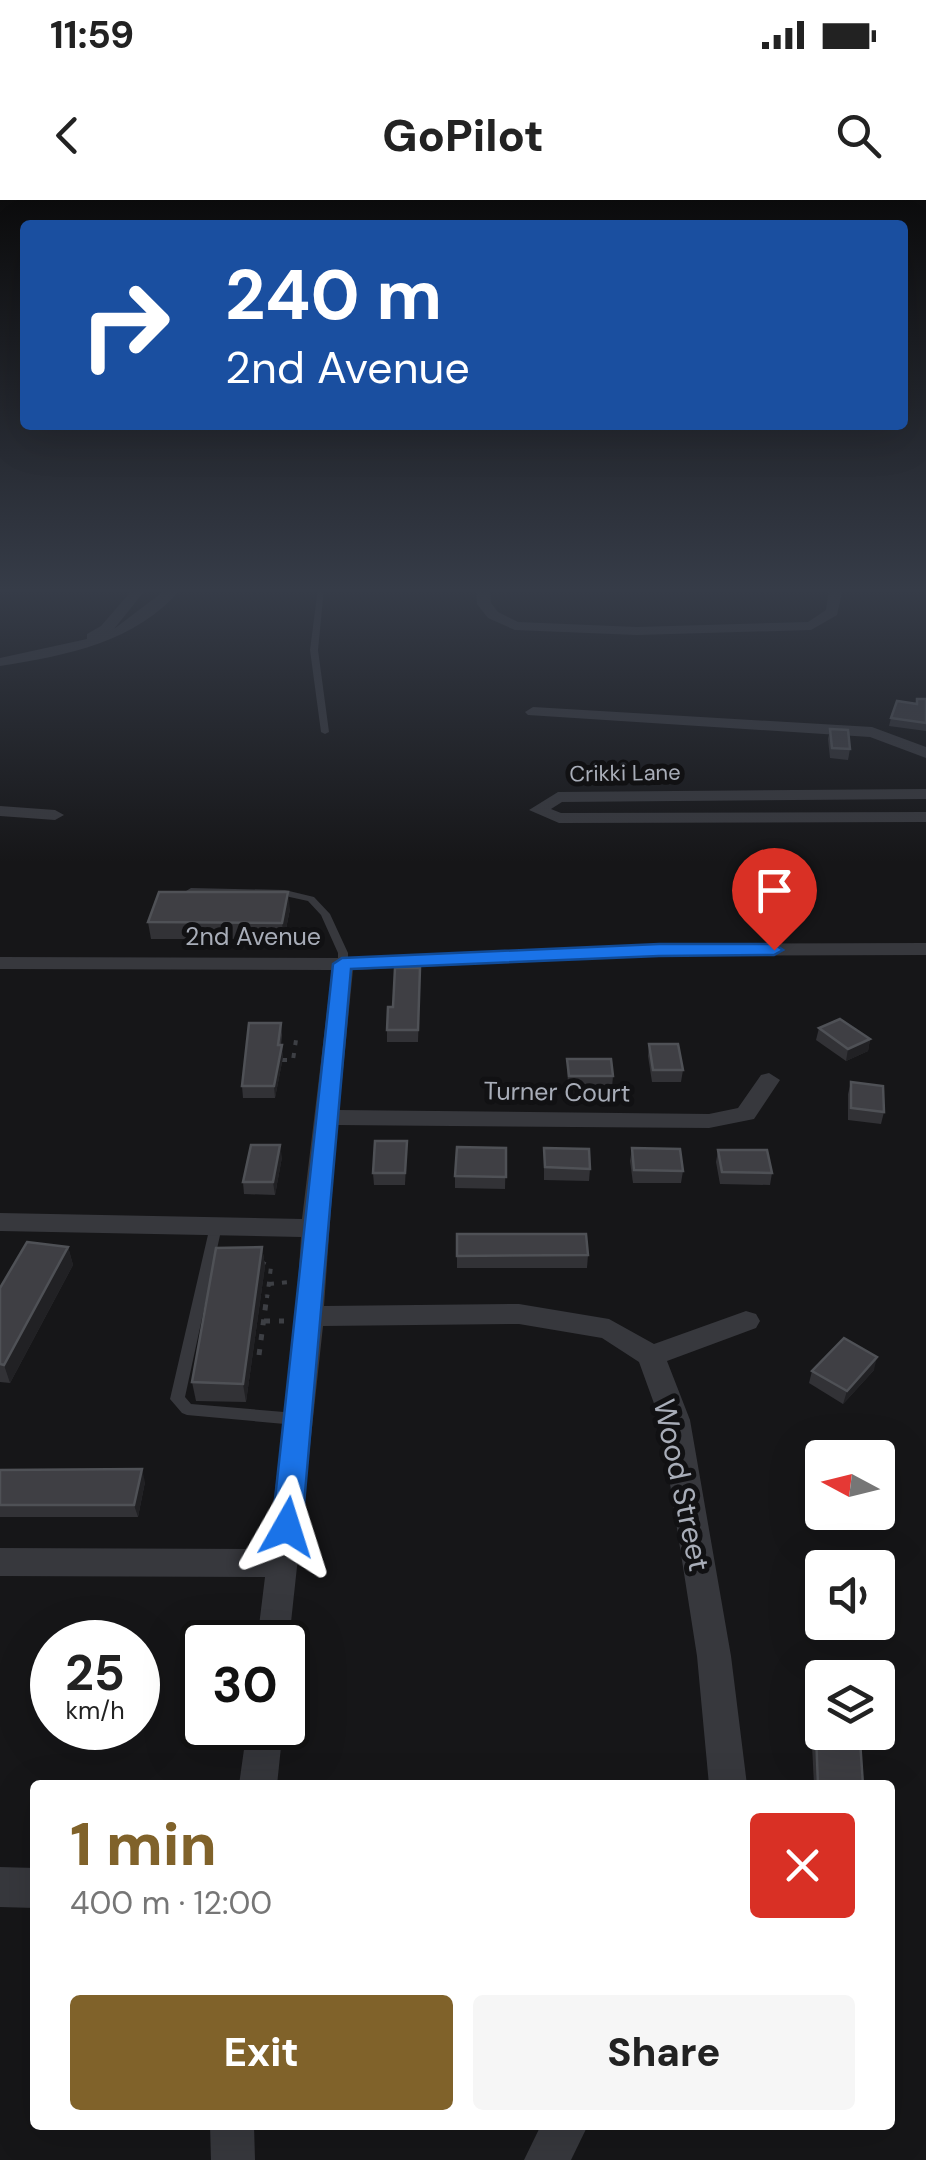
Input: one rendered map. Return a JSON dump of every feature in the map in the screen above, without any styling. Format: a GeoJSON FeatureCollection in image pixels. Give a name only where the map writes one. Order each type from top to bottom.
{"type":"FeatureCollection","features":[{"type":"Feature","properties":{"kind":"street"},"geometry":{"type":"LineString","coordinates":[[533,712],[872,732],[926,753]]}},
{"type":"Feature","properties":{"kind":"street","name":"Crikki Lane"},"geometry":{"type":"LineString","coordinates":[[926,794],[558,797],[538,810],[559,818],[926,817]]}},
{"type":"Feature","properties":{"kind":"street"},"geometry":{"type":"LineString","coordinates":[[0,811],[55,815]]}},
{"type":"Feature","properties":{"kind":"street","name":"2nd Avenue"},"geometry":{"type":"LineString","coordinates":[[0,962],[342,964],[659,950],[926,949]]}},
{"type":"Feature","properties":{"kind":"street"},"geometry":{"type":"LineString","coordinates":[[277,1620],[299,1419],[299,1318],[314,1228],[342,964]]}},
{"type":"Feature","properties":{"kind":"street","name":"Turner Court"},"geometry":{"type":"LineString","coordinates":[[326,1117],[710,1121],[746,1114],[769,1080]]}},
{"type":"Feature","properties":{"kind":"street"},"geometry":{"type":"LineString","coordinates":[[0,1222],[314,1228]]}},
{"type":"Feature","properties":{"kind":"street"},"geometry":{"type":"LineString","coordinates":[[299,1318],[519,1314],[609,1329],[651,1356],[746,1320]]}},
{"type":"Feature","properties":{"kind":"street","name":"Wood Street"},"geometry":{"type":"LineString","coordinates":[[651,1356],[675,1420],[714,1656],[727,1780]]}},
{"type":"Feature","properties":{"kind":"street"},"geometry":{"type":"LineString","coordinates":[[0,1562],[283,1563]]}},
{"type":"Feature","properties":{"kind":"street"},"geometry":{"type":"LineString","coordinates":[[259,1780],[262,1750]]}},
{"type":"Feature","properties":{"kind":"street"},"geometry":{"type":"LineString","coordinates":[[0,1888],[30,1888]]}},
{"type":"Feature","properties":{"kind":"street"},"geometry":{"type":"LineString","coordinates":[[232,2130],[233,2160]]}},
{"type":"Feature","properties":{"kind":"street"},"geometry":{"type":"LineString","coordinates":[[546,2160],[563,2130]]}},
{"type":"Feature","properties":{"kind":"lane"},"geometry":{"type":"LineString","coordinates":[[318,679],[325,732]]}},
{"type":"Feature","properties":{"kind":"lane"},"geometry":{"type":"LineString","coordinates":[[191,892],[286,893],[310,899],[325,914],[342,953],[342,964]]}},
{"type":"Feature","properties":{"kind":"lane"},"geometry":{"type":"LineString","coordinates":[[216,1226],[176,1399],[180,1406],[299,1419]]}},
{"type":"Feature","properties":{"kind":"path"},"geometry":{"type":"LineString","coordinates":[[282,1060],[293,1060],[296,1040]]}},
{"type":"Feature","properties":{"kind":"path"},"geometry":{"type":"LineString","coordinates":[[208,1261],[262,1262],[270,1268],[258,1355]]}},
{"type":"Feature","properties":{"kind":"path"},"geometry":{"type":"LineString","coordinates":[[269,1284],[291,1282]]}},
{"type":"Feature","properties":{"kind":"path"},"geometry":{"type":"LineString","coordinates":[[264,1321],[299,1318]]}},
{"type":"Feature","properties":{"kind":"building"},"geometry":{"type":"Polygon","coordinates":[[[917,699],[926,699],[926,723],[891,718],[897,701],[917,704],[917,699]]]}},
{"type":"Feature","properties":{"kind":"building"},"geometry":{"type":"Polygon","coordinates":[[[830,729],[848,730],[850,749],[832,748],[830,729]]]}},
{"type":"Feature","properties":{"kind":"building"},"geometry":{"type":"Polygon","coordinates":[[[159,892],[288,892],[282,923],[148,922],[159,892]]]}},
{"type":"Feature","properties":{"kind":"building"},"geometry":{"type":"Polygon","coordinates":[[[395,968],[420,968],[418,1030],[387,1030],[388,1007],[393,1007],[395,968]]]}},
{"type":"Feature","properties":{"kind":"building"},"geometry":{"type":"Polygon","coordinates":[[[840,1019],[870,1039],[848,1049],[819,1028],[840,1019]]]}},
{"type":"Feature","properties":{"kind":"building"},"geometry":{"type":"Polygon","coordinates":[[[249,1023],[281,1023],[278,1045],[282,1045],[274,1086],[242,1086],[249,1023]]]}},
{"type":"Feature","properties":{"kind":"building"},"geometry":{"type":"Polygon","coordinates":[[[649,1044],[678,1044],[683,1070],[653,1070],[649,1044]]]}},
{"type":"Feature","properties":{"kind":"building"},"geometry":{"type":"Polygon","coordinates":[[[567,1059],[611,1059],[613,1076],[569,1076],[567,1059]]]}},
{"type":"Feature","properties":{"kind":"building"},"geometry":{"type":"Polygon","coordinates":[[[851,1082],[883,1086],[884,1112],[851,1108],[851,1082]]]}},
{"type":"Feature","properties":{"kind":"building"},"geometry":{"type":"Polygon","coordinates":[[[375,1141],[407,1141],[405,1173],[373,1173],[375,1141]]]}},
{"type":"Feature","properties":{"kind":"building"},"geometry":{"type":"Polygon","coordinates":[[[251,1145],[280,1145],[273,1182],[243,1182],[251,1145]]]}},
{"type":"Feature","properties":{"kind":"building"},"geometry":{"type":"Polygon","coordinates":[[[457,1147],[506,1148],[506,1177],[455,1176],[457,1147]]]}},
{"type":"Feature","properties":{"kind":"building"},"geometry":{"type":"Polygon","coordinates":[[[544,1148],[589,1149],[590,1169],[545,1167],[544,1148]]]}},
{"type":"Feature","properties":{"kind":"building"},"geometry":{"type":"Polygon","coordinates":[[[632,1148],[680,1149],[683,1171],[634,1170],[632,1148]]]}},
{"type":"Feature","properties":{"kind":"building"},"geometry":{"type":"Polygon","coordinates":[[[718,1150],[767,1150],[772,1173],[722,1172],[718,1150]]]}},
{"type":"Feature","properties":{"kind":"building"},"geometry":{"type":"Polygon","coordinates":[[[457,1234],[586,1234],[588,1255],[457,1256],[457,1234]]]}},
{"type":"Feature","properties":{"kind":"building"},"geometry":{"type":"Polygon","coordinates":[[[27,1242],[68,1247],[4,1365],[0,1364],[0,1288],[27,1242]]]}},
{"type":"Feature","properties":{"kind":"building"},"geometry":{"type":"Polygon","coordinates":[[[262,1247],[243,1384],[192,1382],[216,1248],[262,1247]]]}},
{"type":"Feature","properties":{"kind":"building"},"geometry":{"type":"Polygon","coordinates":[[[844,1338],[877,1357],[847,1391],[812,1371],[844,1338]]]}},
{"type":"Feature","properties":{"kind":"building"},"geometry":{"type":"Polygon","coordinates":[[[142,1469],[134,1505],[0,1505],[0,1470],[142,1469]]]}},
{"type":"Feature","properties":{"kind":"building"},"geometry":{"type":"Polygon","coordinates":[[[817,1750],[861,1750],[863,1780],[818,1780],[817,1750]]]}},
{"type":"Feature","properties":{"kind":"route"},"geometry":{"type":"LineString","coordinates":[[287,1527],[342,964],[659,950],[774,950]]}}]}
